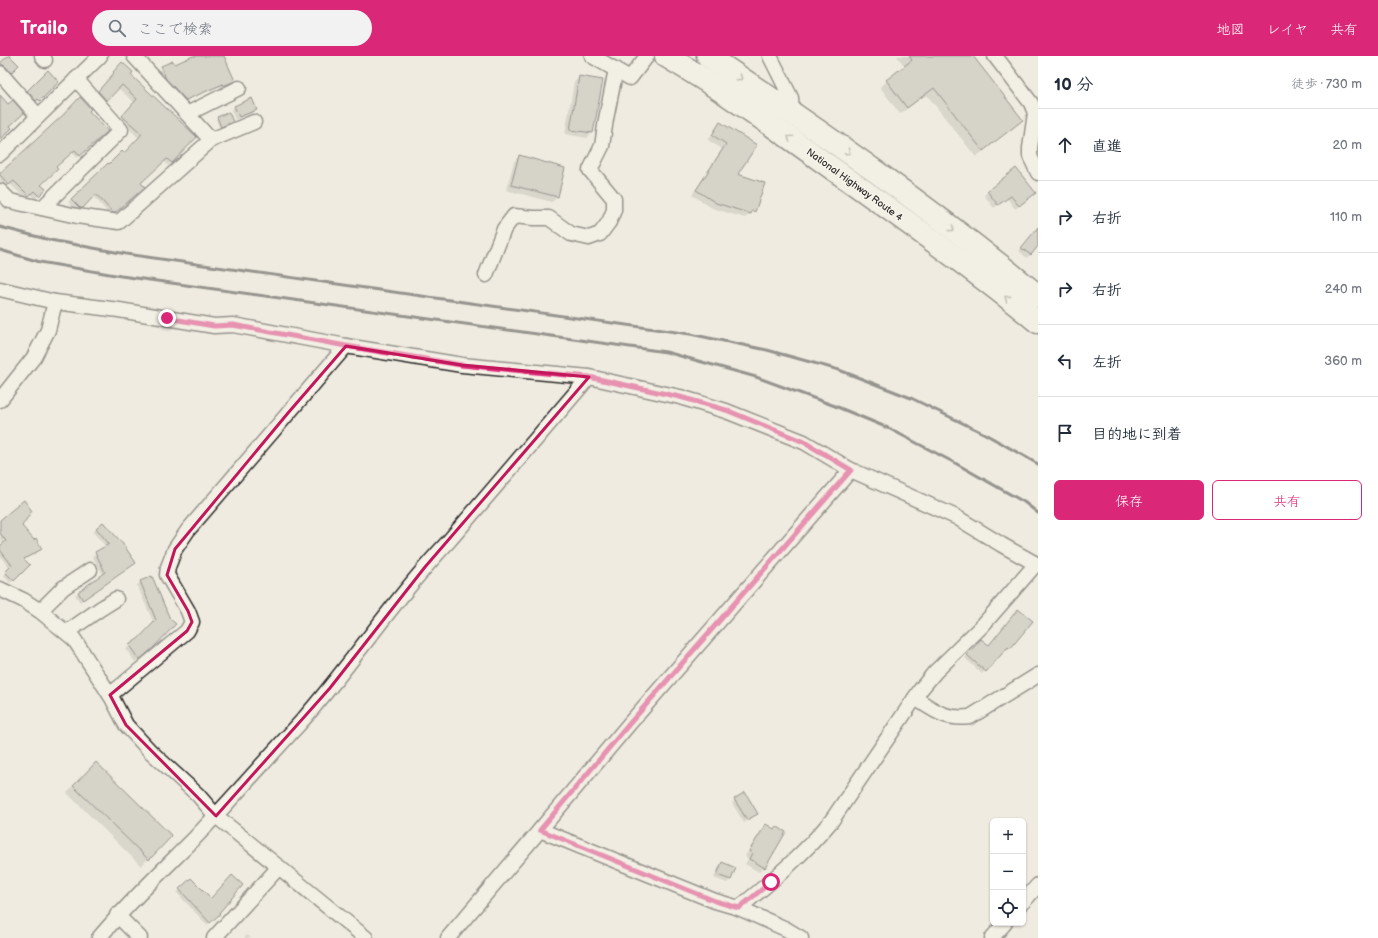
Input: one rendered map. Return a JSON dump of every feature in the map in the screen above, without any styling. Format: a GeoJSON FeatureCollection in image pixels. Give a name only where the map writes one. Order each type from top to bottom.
{"type":"FeatureCollection","features":[{"type":"Feature","properties":{"kind":"highway","name":"National Highway Route 4"},"geometry":{"type":"LineString","coordinates":[[666,56],[685,67],[782,132],[866,192],[953,256],[1038,322]]}},
{"type":"Feature","properties":{"kind":"highway"},"geometry":{"type":"LineString","coordinates":[[708,56],[891,182],[1036,290]]}},
{"type":"Feature","properties":{"kind":"street"},"geometry":{"type":"LineString","coordinates":[[0,154],[100,56]]}},
{"type":"Feature","properties":{"kind":"street"},"geometry":{"type":"LineString","coordinates":[[592,56],[630,78],[647,56]]}},
{"type":"Feature","properties":{"kind":"street"},"geometry":{"type":"LineString","coordinates":[[770,56],[791,98],[792,113]]}},
{"type":"Feature","properties":{"kind":"street"},"geometry":{"type":"LineString","coordinates":[[995,56],[1031,102],[1035,114],[1030,156],[1038,173]]}},
{"type":"Feature","properties":{"kind":"street"},"geometry":{"type":"LineString","coordinates":[[137,57],[211,140]]}},
{"type":"Feature","properties":{"kind":"street"},"geometry":{"type":"LineString","coordinates":[[486,275],[504,228],[514,216],[549,218],[571,234],[589,238],[600,234],[609,222],[614,210],[614,199],[590,170],[602,146],[616,70]]}},
{"type":"Feature","properties":{"kind":"street"},"geometry":{"type":"LineString","coordinates":[[0,74],[38,116]]}},
{"type":"Feature","properties":{"kind":"street"},"geometry":{"type":"LineString","coordinates":[[42,208],[122,130],[76,79]]}},
{"type":"Feature","properties":{"kind":"street"},"geometry":{"type":"LineString","coordinates":[[188,114],[239,88]]}},
{"type":"Feature","properties":{"kind":"street"},"geometry":{"type":"LineString","coordinates":[[1021,89],[1038,92]]}},
{"type":"Feature","properties":{"kind":"street"},"geometry":{"type":"LineString","coordinates":[[0,191],[10,201],[77,216],[120,222],[211,140],[254,122]]}},
{"type":"Feature","properties":{"kind":"street"},"geometry":{"type":"LineString","coordinates":[[0,289],[55,302],[119,310],[214,326],[233,325],[346,346],[462,365],[589,377],[680,397],[726,410],[804,442],[851,470],[956,516],[1037,565],[982,626],[935,672],[921,689],[823,831],[771,882],[739,908]]}},
{"type":"Feature","properties":{"kind":"street"},"geometry":{"type":"LineString","coordinates":[[0,400],[34,357],[48,330],[55,302]]}},
{"type":"Feature","properties":{"kind":"street"},"geometry":{"type":"LineString","coordinates":[[110,695],[187,631],[192,622],[188,611],[167,575],[168,566],[175,549],[188,530],[346,346]]}},
{"type":"Feature","properties":{"kind":"street"},"geometry":{"type":"LineString","coordinates":[[99,938],[117,915],[216,816],[330,688],[425,567],[589,377]]}},
{"type":"Feature","properties":{"kind":"street"},"geometry":{"type":"LineString","coordinates":[[448,938],[625,729],[851,470]]}},
{"type":"Feature","properties":{"kind":"street"},"geometry":{"type":"LineString","coordinates":[[40,611],[63,588],[90,570]]}},
{"type":"Feature","properties":{"kind":"street"},"geometry":{"type":"LineString","coordinates":[[0,589],[23,600],[67,632],[82,651],[110,695],[126,725],[150,751],[198,795],[216,816],[366,938]]}},
{"type":"Feature","properties":{"kind":"street"},"geometry":{"type":"LineString","coordinates":[[67,632],[100,609],[116,600]]}},
{"type":"Feature","properties":{"kind":"street"},"geometry":{"type":"LineString","coordinates":[[915,698],[945,716],[960,718],[970,717],[1038,675]]}},
{"type":"Feature","properties":{"kind":"street"},"geometry":{"type":"LineString","coordinates":[[540,830],[715,901],[739,908],[786,929],[801,938]]}},
{"type":"Feature","properties":{"kind":"street"},"geometry":{"type":"LineString","coordinates":[[214,938],[279,867]]}},
{"type":"Feature","properties":{"kind":"street"},"geometry":{"type":"LineString","coordinates":[[1026,899],[1038,885]]}},
{"type":"Feature","properties":{"kind":"street"},"geometry":{"type":"LineString","coordinates":[[117,915],[140,938]]}},
{"type":"Feature","properties":{"kind":"street"},"geometry":{"type":"LineString","coordinates":[[992,938],[1002,926]]}},
{"type":"Feature","properties":{"kind":"highlighted area"},"geometry":{"type":"Polygon","coordinates":[[[346,346],[462,365],[589,377],[425,567],[330,688],[216,816],[126,725],[110,695],[187,631],[192,622],[188,611],[167,575],[175,549],[288,413],[346,346]]]}},
{"type":"Feature","properties":{"kind":"building"},"geometry":{"type":"Polygon","coordinates":[[[10,56],[19,65],[11,73],[0,63],[10,56]]]}},
{"type":"Feature","properties":{"kind":"building"},"geometry":{"type":"Polygon","coordinates":[[[193,56],[224,56],[235,81],[223,86],[223,84],[186,100],[166,79],[161,66],[173,61],[175,64],[193,56]]]}},
{"type":"Feature","properties":{"kind":"building"},"geometry":{"type":"Polygon","coordinates":[[[909,56],[973,56],[1023,120],[983,151],[934,88],[907,108],[886,80],[912,60],[909,56]]]}},
{"type":"Feature","properties":{"kind":"building"},"geometry":{"type":"Polygon","coordinates":[[[122,62],[133,72],[131,75],[197,137],[172,163],[167,159],[141,183],[145,187],[115,213],[113,213],[96,194],[83,208],[80,208],[71,199],[108,163],[109,164],[122,151],[124,153],[141,135],[141,133],[122,116],[137,99],[122,85],[107,101],[98,91],[122,62]]]}},
{"type":"Feature","properties":{"kind":"building"},"geometry":{"type":"Polygon","coordinates":[[[48,70],[59,82],[40,101],[38,99],[36,101],[27,91],[48,70]]]}},
{"type":"Feature","properties":{"kind":"building"},"geometry":{"type":"Polygon","coordinates":[[[579,76],[603,80],[593,133],[570,130],[579,76]]]}},
{"type":"Feature","properties":{"kind":"building"},"geometry":{"type":"Polygon","coordinates":[[[0,95],[8,104],[13,100],[24,113],[10,126],[12,128],[0,140],[0,95]]]}},
{"type":"Feature","properties":{"kind":"building"},"geometry":{"type":"Polygon","coordinates":[[[80,97],[91,109],[89,111],[108,131],[80,156],[75,150],[56,167],[58,169],[41,185],[46,189],[39,196],[34,191],[29,196],[14,181],[9,185],[0,173],[63,115],[80,97]]]}},
{"type":"Feature","properties":{"kind":"building"},"geometry":{"type":"Polygon","coordinates":[[[252,98],[257,110],[239,117],[234,106],[252,98]]]}},
{"type":"Feature","properties":{"kind":"building"},"geometry":{"type":"Polygon","coordinates":[[[229,112],[233,122],[221,127],[217,117],[229,112]]]}},
{"type":"Feature","properties":{"kind":"building"},"geometry":{"type":"Polygon","coordinates":[[[720,122],[757,145],[738,174],[765,183],[755,212],[752,211],[751,214],[716,203],[696,190],[726,144],[712,135],[720,122]]]}},
{"type":"Feature","properties":{"kind":"building"},"geometry":{"type":"Polygon","coordinates":[[[519,155],[565,168],[558,197],[511,185],[519,155]]]}},
{"type":"Feature","properties":{"kind":"building"},"geometry":{"type":"Polygon","coordinates":[[[1016,168],[1036,193],[1019,206],[1011,196],[998,205],[987,191],[1016,168]]]}},
{"type":"Feature","properties":{"kind":"building"},"geometry":{"type":"Polygon","coordinates":[[[1038,227],[1038,246],[1031,255],[1021,248],[1038,227]]]}},
{"type":"Feature","properties":{"kind":"building"},"geometry":{"type":"Polygon","coordinates":[[[24,500],[32,511],[22,526],[34,540],[36,538],[42,549],[24,559],[30,565],[14,581],[5,572],[12,565],[0,550],[0,546],[6,541],[0,533],[0,520],[24,500]]]}},
{"type":"Feature","properties":{"kind":"building"},"geometry":{"type":"Polygon","coordinates":[[[103,522],[123,544],[136,563],[83,600],[78,592],[105,572],[95,552],[109,544],[96,528],[103,522]]]}},
{"type":"Feature","properties":{"kind":"building"},"geometry":{"type":"Polygon","coordinates":[[[152,576],[170,619],[176,624],[139,660],[129,645],[139,638],[156,620],[140,581],[152,576]]]}},
{"type":"Feature","properties":{"kind":"building"},"geometry":{"type":"Polygon","coordinates":[[[1018,609],[1033,621],[1010,649],[1008,647],[986,672],[967,655],[981,639],[989,645],[1018,609]]]}},
{"type":"Feature","properties":{"kind":"building"},"geometry":{"type":"Polygon","coordinates":[[[96,762],[172,836],[149,860],[73,786],[96,762]]]}},
{"type":"Feature","properties":{"kind":"building"},"geometry":{"type":"Polygon","coordinates":[[[745,792],[758,814],[747,820],[734,799],[745,792]]]}},
{"type":"Feature","properties":{"kind":"building"},"geometry":{"type":"Polygon","coordinates":[[[766,824],[774,829],[776,826],[786,832],[765,868],[749,859],[752,853],[749,851],[766,824]]]}},
{"type":"Feature","properties":{"kind":"building"},"geometry":{"type":"Polygon","coordinates":[[[722,862],[736,868],[731,880],[717,875],[722,862]]]}},
{"type":"Feature","properties":{"kind":"building"},"geometry":{"type":"Polygon","coordinates":[[[232,875],[243,885],[219,913],[220,914],[210,923],[179,889],[191,878],[211,898],[232,875]]]}},
{"type":"Feature","properties":{"kind":"railway"},"geometry":{"type":"LineString","coordinates":[[0,227],[50,240],[126,254],[690,334],[767,350],[839,370],[911,398],[985,434],[1038,464]]}},
{"type":"Feature","properties":{"kind":"railway"},"geometry":{"type":"LineString","coordinates":[[0,250],[40,262],[121,276],[666,352],[756,377],[835,406],[888,428],[955,463],[1024,502],[1038,513]]}},
{"type":"Feature","properties":{"kind":"route"},"geometry":{"type":"LineString","coordinates":[[167,318],[214,326],[233,325],[346,346],[462,365],[589,377],[680,397],[726,410],[804,442],[851,470],[630,723],[540,830],[715,901],[739,908],[771,882]]}}]}
